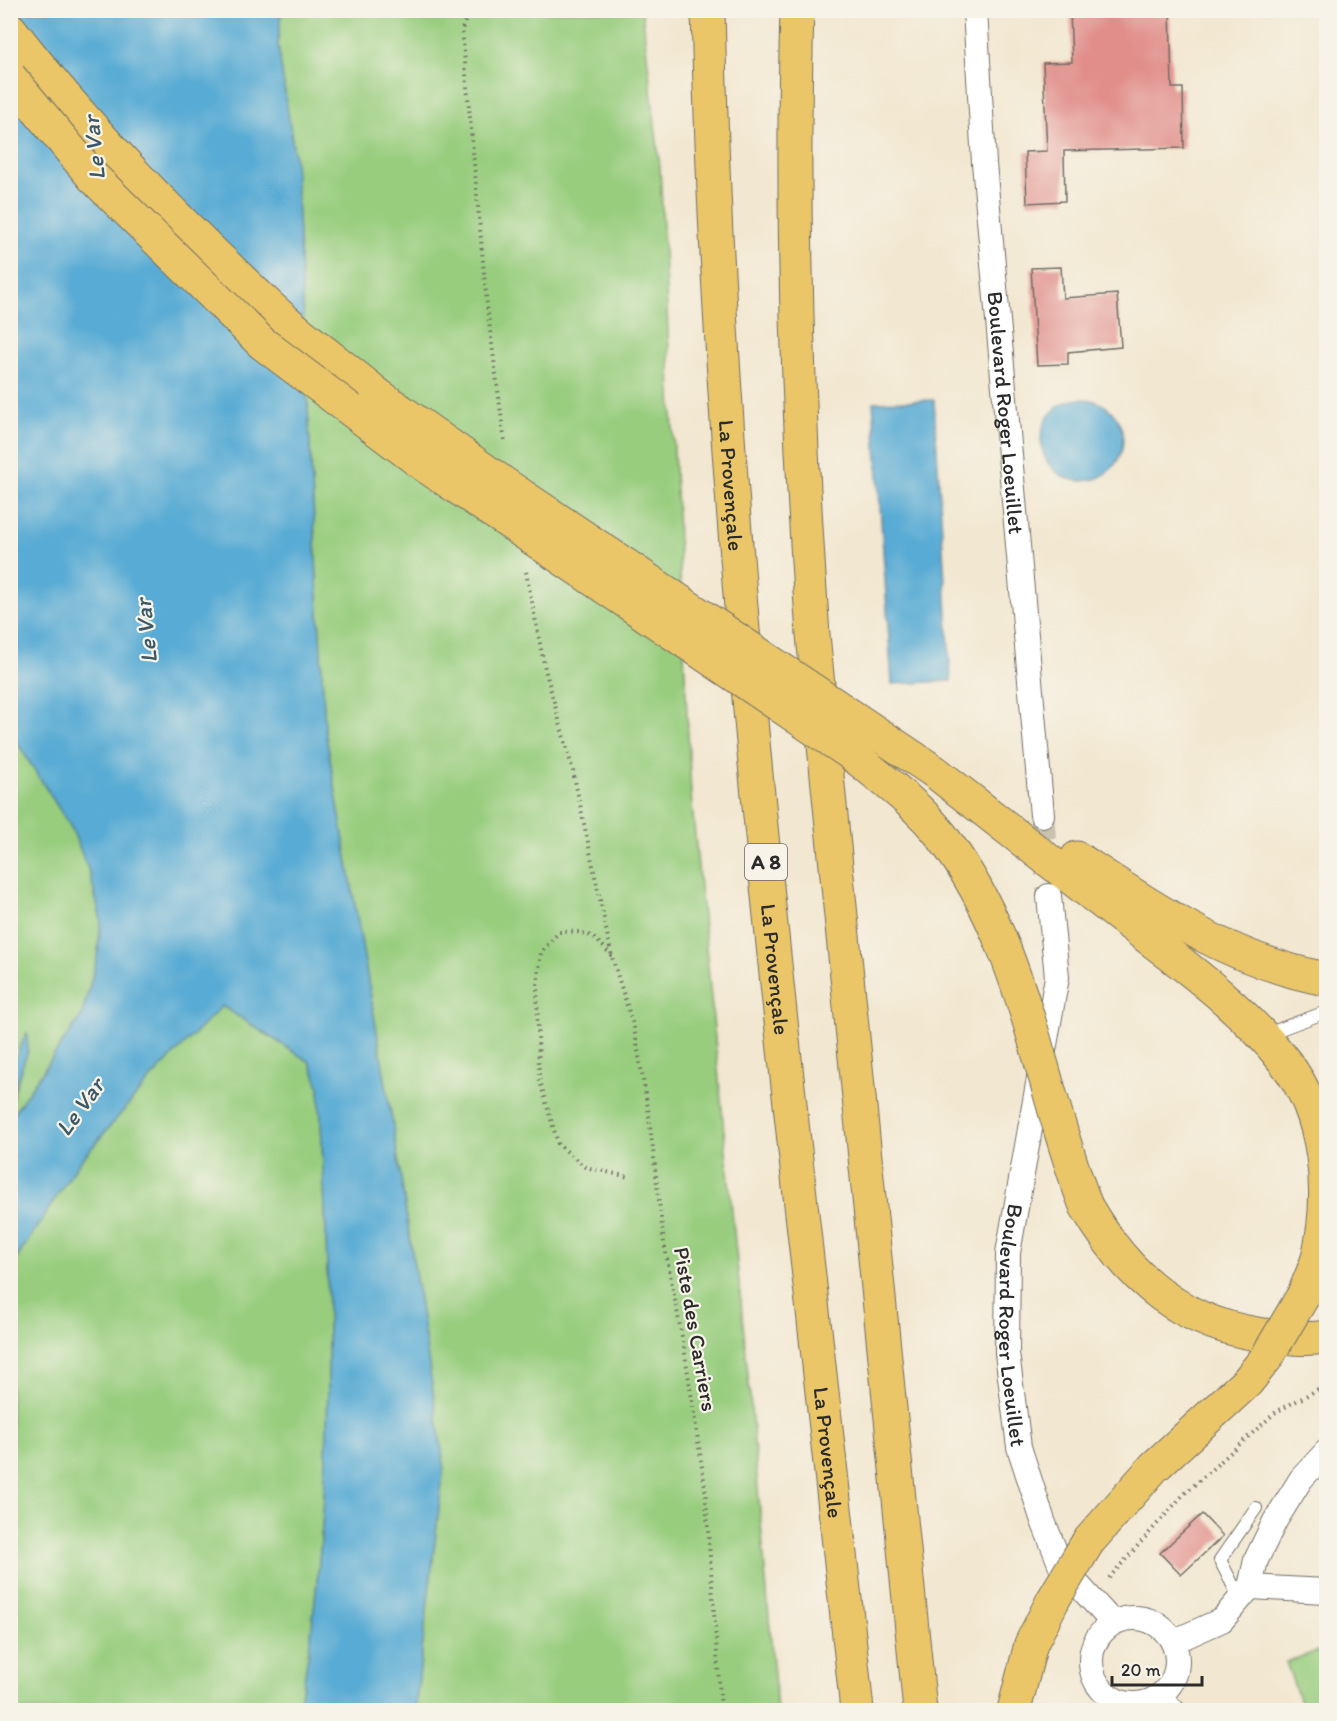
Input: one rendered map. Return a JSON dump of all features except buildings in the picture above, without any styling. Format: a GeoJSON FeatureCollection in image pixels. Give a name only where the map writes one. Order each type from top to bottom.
{"type":"FeatureCollection","features":[{"type":"Feature","properties":{"kind":"highway","name":"La Provençale"},"geometry":{"type":"LineString","coordinates":[[708,10],[710,126],[731,494],[772,925],[857,1710]]}},
{"type":"Feature","properties":{"kind":"highway"},"geometry":{"type":"LineString","coordinates":[[797,10],[794,124],[796,298],[801,468],[812,623],[920,1710]]}},
{"type":"Feature","properties":{"kind":"highway"},"geometry":{"type":"LineString","coordinates":[[10,29],[41,69],[134,173],[269,306],[377,394],[503,483],[935,772],[1183,927],[1234,952],[1278,968],[1326,979]]}},
{"type":"Feature","properties":{"kind":"highway"},"geometry":{"type":"LineString","coordinates":[[10,77],[93,177],[262,343],[424,465],[853,755],[914,806],[939,833],[983,898],[1004,944],[1021,994],[1067,1159],[1086,1206],[1105,1239],[1135,1273],[1176,1306],[1218,1326],[1248,1334],[1311,1340],[1326,1337]]}},
{"type":"Feature","properties":{"kind":"highway"},"geometry":{"type":"LineString","coordinates":[[935,772],[1173,957],[1263,1035],[1286,1064],[1307,1099],[1319,1140],[1325,1173],[1323,1224],[1317,1259],[1303,1296],[1267,1357],[1247,1382],[1154,1467],[1088,1542],[1053,1600],[1032,1644],[1014,1710]]}},
{"type":"Feature","properties":{"kind":"street","name":"Boulevard Roger Loeuillet"},"geometry":{"type":"LineString","coordinates":[[975,10],[984,163],[1042,815]]}},
{"type":"Feature","properties":{"kind":"street","name":"Boulevard Roger Loeuillet"},"geometry":{"type":"LineString","coordinates":[[1049,897],[1057,977],[1008,1253],[1007,1353],[1019,1447],[1043,1521],[1061,1566],[1113,1623]]}},
{"type":"Feature","properties":{"kind":"street"},"geometry":{"type":"LineString","coordinates":[[1173,1642],[1222,1620],[1245,1593],[1256,1560],[1275,1521],[1301,1479],[1326,1452]]}},
{"type":"Feature","properties":{"kind":"street"},"geometry":{"type":"LineString","coordinates":[[1245,1593],[1326,1591]]}},
{"type":"Feature","properties":{"kind":"street"},"geometry":{"type":"LineString","coordinates":[[1127,1618],[1154,1622],[1165,1630],[1173,1642],[1177,1655],[1176,1669],[1172,1682],[1163,1693],[1151,1701],[1138,1704],[1111,1704],[1093,1674],[1090,1659],[1101,1632],[1113,1623],[1127,1618]]}},
{"type":"Feature","properties":{"kind":"lane"},"geometry":{"type":"LineString","coordinates":[[1263,1035],[1314,1014],[1326,1012]]}},
{"type":"Feature","properties":{"kind":"lane"},"geometry":{"type":"LineString","coordinates":[[1245,1593],[1221,1560],[1256,1508]]}},
{"type":"Feature","properties":{"kind":"lane"},"geometry":{"type":"LineString","coordinates":[[1163,1693],[1181,1710]]}},
{"type":"Feature","properties":{"kind":"path","name":"Piste des Carriers"},"geometry":{"type":"LineString","coordinates":[[629,1177],[585,1167],[558,1144],[539,1078],[537,986],[541,952],[559,932],[579,930],[595,938],[612,957],[634,1028],[648,1108],[664,1243],[684,1347],[703,1476],[721,1710]]}},
{"type":"Feature","properties":{"kind":"path"},"geometry":{"type":"LineString","coordinates":[[1103,1578],[1110,1578],[1183,1495],[1276,1412],[1326,1385]]}},
{"type":"Feature","properties":{"kind":"green space"},"geometry":{"type":"Polygon","coordinates":[[[281,11],[642,11],[660,168],[691,795],[749,1384],[777,1710],[415,1710],[444,1465],[393,1126],[325,730],[295,161],[278,46],[281,11]]]}},
{"type":"Feature","properties":{"kind":"green space"},"geometry":{"type":"Polygon","coordinates":[[[11,733],[72,829],[90,874],[101,920],[97,959],[82,1015],[11,1117],[14,1095],[25,1055],[27,1033],[11,1068],[11,733]]]}},
{"type":"Feature","properties":{"kind":"green space"},"geometry":{"type":"Polygon","coordinates":[[[222,1006],[310,1062],[319,1086],[327,1264],[327,1443],[315,1599],[298,1710],[11,1710],[11,1267],[77,1165],[151,1078],[222,1006]]]}},
{"type":"Feature","properties":{"kind":"green space"},"geometry":{"type":"Polygon","coordinates":[[[1326,1648],[1326,1710],[1303,1710],[1286,1662],[1326,1648]]]}},
{"type":"Feature","properties":{"kind":"water","name":"Le Var"},"geometry":{"type":"Polygon","coordinates":[[[11,11],[281,11],[278,46],[295,161],[325,730],[393,1126],[444,1465],[415,1710],[298,1710],[313,1618],[327,1443],[328,1324],[325,1205],[319,1086],[310,1062],[222,1006],[151,1078],[77,1165],[11,1267],[11,1117],[82,1015],[97,959],[101,920],[90,874],[72,829],[11,733],[11,11]]]}},
{"type":"Feature","properties":{"kind":"water"},"geometry":{"type":"Polygon","coordinates":[[[1082,399],[1098,402],[1111,411],[1120,424],[1123,440],[1120,456],[1111,469],[1098,478],[1082,481],[1066,478],[1053,469],[1044,456],[1041,440],[1044,424],[1053,411],[1066,402],[1082,399]]]}},
{"type":"Feature","properties":{"kind":"water"},"geometry":{"type":"Polygon","coordinates":[[[934,400],[951,681],[892,684],[873,402],[934,400]]]}},
{"type":"Feature","properties":{"kind":"water"},"geometry":{"type":"Polygon","coordinates":[[[27,1032],[28,1051],[11,1097],[11,1068],[27,1032]]]}},
{"type":"Feature","properties":{"kind":"tunnel"},"geometry":{"type":"LineString","coordinates":[[1042,815],[1049,896]]}}]}
